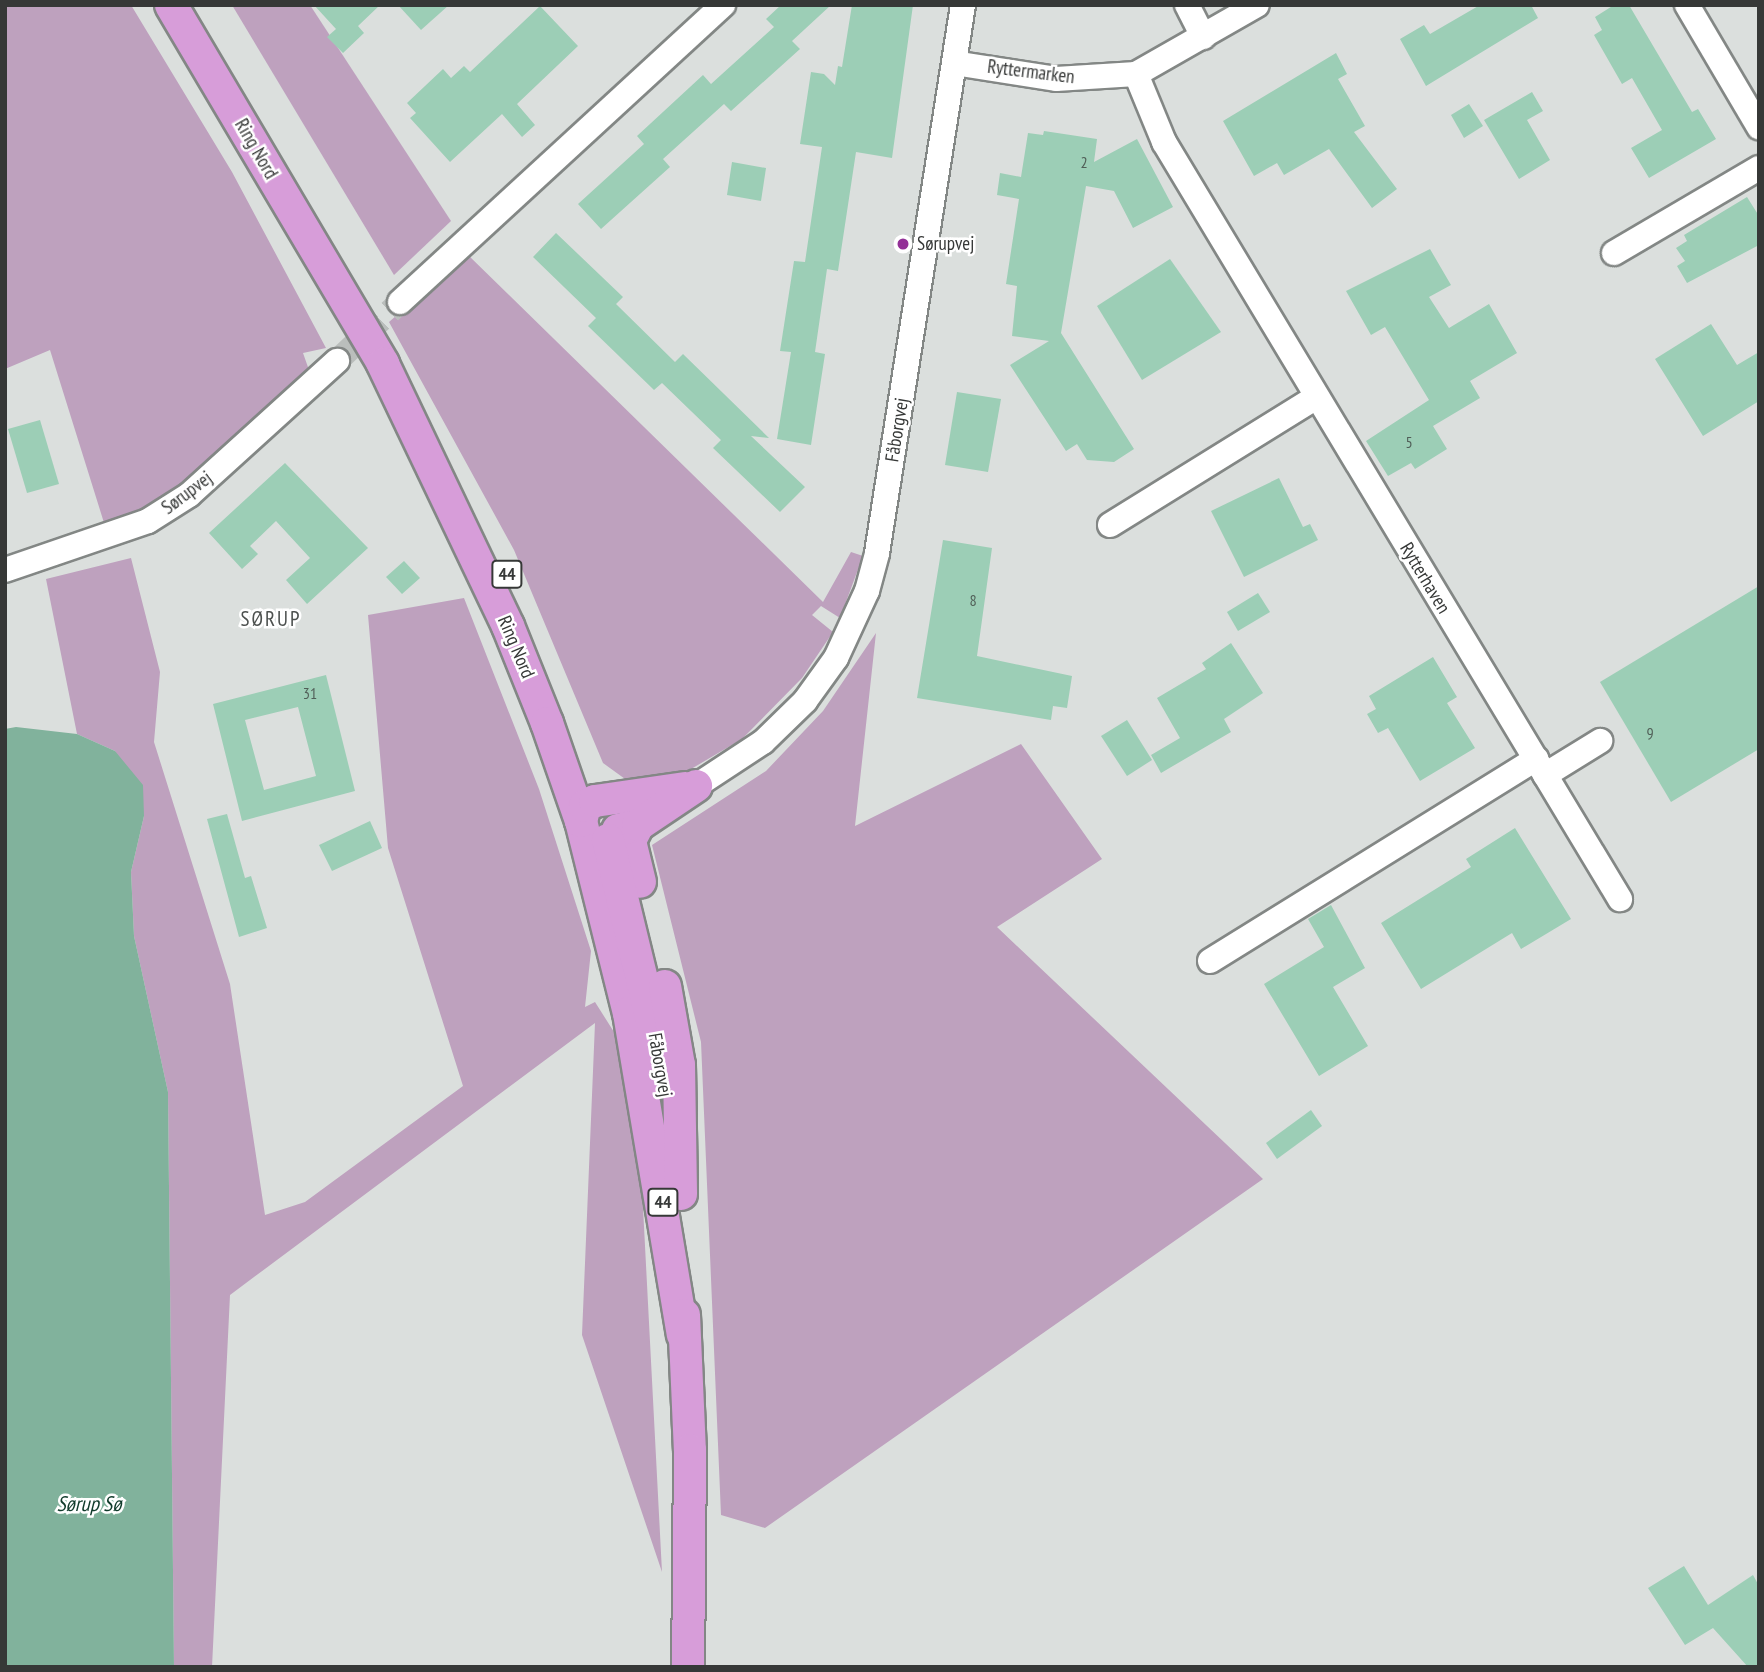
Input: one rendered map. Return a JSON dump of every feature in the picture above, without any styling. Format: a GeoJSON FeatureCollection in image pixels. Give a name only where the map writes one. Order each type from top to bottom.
{"type":"FeatureCollection","features":[{"type":"Feature","properties":{"kind":"main road","name":"Ring Nord"},"geometry":{"type":"LineString","coordinates":[[171,5],[383,365],[508,626],[594,818]]}},
{"type":"Feature","properties":{"kind":"main road"},"geometry":{"type":"LineString","coordinates":[[594,818],[696,786]]}},
{"type":"Feature","properties":{"kind":"main road"},"geometry":{"type":"LineString","coordinates":[[681,1194],[679,1065],[666,991],[631,849],[638,825],[696,786]]}},
{"type":"Feature","properties":{"kind":"main road"},"geometry":{"type":"LineString","coordinates":[[594,818],[638,825]]}},
{"type":"Feature","properties":{"kind":"main road","name":"Fåborgvej"},"geometry":{"type":"LineString","coordinates":[[594,818],[648,998],[681,1194],[683,1334],[690,1450],[688,1667]]}},
{"type":"Feature","properties":{"kind":"main road","name":"Fåborgvej"},"geometry":{"type":"LineString","coordinates":[[594,818],[638,1060],[683,1334]]}},
{"type":"Feature","properties":{"kind":"street","name":"Fåborgvej"},"geometry":{"type":"LineString","coordinates":[[696,786],[763,742],[805,701],[836,658],[867,592],[877,553],[963,5]]}},
{"type":"Feature","properties":{"kind":"street"},"geometry":{"type":"LineString","coordinates":[[1187,5],[1203,37]]}},
{"type":"Feature","properties":{"kind":"street","name":"Ryttermarken"},"geometry":{"type":"LineString","coordinates":[[954,62],[1056,79],[1136,74],[1256,5]]}},
{"type":"Feature","properties":{"kind":"street"},"geometry":{"type":"LineString","coordinates":[[1687,5],[1759,127]]}},
{"type":"Feature","properties":{"kind":"street"},"geometry":{"type":"LineString","coordinates":[[400,302],[710,9]]}},
{"type":"Feature","properties":{"kind":"street","name":"Rytterhaven"},"geometry":{"type":"LineString","coordinates":[[1136,74],[1164,142],[1315,398],[1620,899]]}},
{"type":"Feature","properties":{"kind":"street"},"geometry":{"type":"LineString","coordinates":[[1614,253],[1759,168]]}},
{"type":"Feature","properties":{"kind":"street","name":"Sørupvej"},"geometry":{"type":"LineString","coordinates":[[5,570],[148,521],[189,495],[337,361]]}},
{"type":"Feature","properties":{"kind":"street"},"geometry":{"type":"LineString","coordinates":[[1110,525],[1315,398]]}},
{"type":"Feature","properties":{"kind":"street"},"geometry":{"type":"LineString","coordinates":[[1210,961],[1540,767],[1600,741]]}},
{"type":"Feature","properties":{"kind":"shaded area"},"geometry":{"type":"Polygon","coordinates":[[[5,5],[131,5],[232,172],[326,348],[303,353],[309,370],[170,498],[105,526],[50,350],[5,369],[5,5]]]}},
{"type":"Feature","properties":{"kind":"shaded area"},"geometry":{"type":"Polygon","coordinates":[[[232,5],[310,5],[451,221],[394,275],[232,5]]]}},
{"type":"Feature","properties":{"kind":"shaded area"},"geometry":{"type":"Polygon","coordinates":[[[467,254],[823,602],[851,552],[863,556],[840,618],[821,606],[812,615],[833,632],[802,678],[742,739],[686,772],[632,784],[603,763],[514,550],[389,322],[467,254]]]}},
{"type":"Feature","properties":{"kind":"shaded area"},"geometry":{"type":"Polygon","coordinates":[[[131,558],[160,672],[154,742],[230,984],[265,1215],[305,1202],[463,1086],[388,848],[368,615],[464,598],[539,789],[591,951],[585,1007],[595,1002],[614,1032],[641,1169],[662,1572],[582,1335],[595,1023],[230,1295],[212,1667],[174,1667],[168,1092],[134,936],[131,872],[144,816],[115,751],[77,734],[46,579],[131,558]]]}},
{"type":"Feature","properties":{"kind":"shaded area"},"geometry":{"type":"Polygon","coordinates":[[[876,633],[855,826],[1021,744],[1102,859],[997,927],[1263,1179],[765,1528],[721,1515],[701,1042],[652,845],[766,771],[823,711],[876,633]]]}},
{"type":"Feature","properties":{"kind":"water","name":"Sørup Sø"},"geometry":{"type":"Polygon","coordinates":[[[16,727],[77,734],[115,751],[143,785],[144,816],[131,872],[134,936],[168,1092],[174,1667],[5,1667],[5,729],[16,727]]]}},
{"type":"Feature","properties":{"kind":"building"},"geometry":{"type":"Polygon","coordinates":[[[314,5],[380,5],[358,26],[364,33],[343,53],[327,37],[336,29],[314,5]]]}},
{"type":"Feature","properties":{"kind":"building"},"geometry":{"type":"Polygon","coordinates":[[[398,5],[449,5],[421,30],[398,5]]]}},
{"type":"Feature","properties":{"kind":"building"},"geometry":{"type":"Polygon","coordinates":[[[781,5],[831,5],[792,41],[800,49],[731,111],[724,104],[663,159],[670,167],[601,229],[578,204],[644,144],[637,136],[703,75],[711,84],[774,27],[766,19],[781,5]]]}},
{"type":"Feature","properties":{"kind":"building"},"geometry":{"type":"Polygon","coordinates":[[[852,5],[913,5],[892,158],[856,152],[838,271],[827,269],[815,352],[825,354],[811,445],[777,439],[791,352],[780,351],[794,261],[805,262],[822,147],[800,144],[811,72],[824,74],[835,85],[838,66],[842,67],[852,5]]]}},
{"type":"Feature","properties":{"kind":"building"},"geometry":{"type":"Polygon","coordinates":[[[1480,5],[1531,5],[1538,18],[1426,86],[1400,39],[1424,25],[1430,34],[1480,5]]]}},
{"type":"Feature","properties":{"kind":"building"},"geometry":{"type":"Polygon","coordinates":[[[1614,5],[1629,5],[1692,112],[1698,109],[1716,139],[1649,178],[1631,148],[1662,130],[1632,78],[1622,84],[1594,35],[1602,30],[1595,17],[1614,5]]]}},
{"type":"Feature","properties":{"kind":"building"},"geometry":{"type":"Polygon","coordinates":[[[540,6],[578,46],[517,104],[535,125],[522,137],[502,114],[450,162],[410,118],[416,113],[407,103],[443,69],[451,78],[464,66],[470,72],[540,6]]]}},
{"type":"Feature","properties":{"kind":"building"},"geometry":{"type":"Polygon","coordinates":[[[1336,53],[1347,74],[1338,79],[1365,126],[1354,132],[1397,189],[1372,208],[1329,149],[1284,175],[1277,163],[1254,176],[1223,121],[1336,53]]]}},
{"type":"Feature","properties":{"kind":"building"},"geometry":{"type":"Polygon","coordinates":[[[1532,92],[1543,111],[1527,120],[1550,160],[1519,179],[1484,120],[1532,92]]]}},
{"type":"Feature","properties":{"kind":"building"},"geometry":{"type":"Polygon","coordinates":[[[1469,104],[1483,126],[1464,138],[1451,115],[1469,104]]]}},
{"type":"Feature","properties":{"kind":"building"},"geometry":{"type":"Polygon","coordinates":[[[1044,131],[1097,139],[1094,162],[1137,139],[1173,207],[1133,228],[1114,191],[1086,186],[1061,333],[1134,449],[1114,462],[1087,460],[1077,444],[1066,451],[1010,365],[1049,341],[1012,336],[1017,286],[1006,284],[1019,199],[997,195],[1000,173],[1021,177],[1028,133],[1043,135],[1044,131]]]}},
{"type":"Feature","properties":{"kind":"building"},"geometry":{"type":"Polygon","coordinates":[[[732,162],[766,168],[761,201],[727,195],[732,162]]]}},
{"type":"Feature","properties":{"kind":"building"},"geometry":{"type":"Polygon","coordinates":[[[1747,197],[1759,216],[1759,245],[1687,283],[1677,266],[1685,261],[1676,248],[1687,241],[1684,235],[1747,197]]]}},
{"type":"Feature","properties":{"kind":"building"},"geometry":{"type":"Polygon","coordinates":[[[556,233],[623,297],[616,304],[675,362],[683,354],[769,438],[751,436],[805,487],[780,512],[713,448],[721,440],[662,383],[654,390],[588,326],[596,318],[533,257],[556,233]]]}},
{"type":"Feature","properties":{"kind":"building"},"geometry":{"type":"Polygon","coordinates":[[[1430,249],[1451,285],[1429,297],[1449,328],[1489,304],[1517,353],[1470,381],[1480,398],[1433,426],[1447,449],[1415,469],[1411,463],[1388,476],[1366,441],[1429,400],[1385,327],[1371,335],[1346,291],[1430,249]]]}},
{"type":"Feature","properties":{"kind":"building"},"geometry":{"type":"Polygon","coordinates":[[[1170,259],[1221,332],[1142,380],[1097,306],[1170,259]]]}},
{"type":"Feature","properties":{"kind":"building"},"geometry":{"type":"Polygon","coordinates":[[[1711,324],[1737,365],[1759,352],[1759,401],[1703,436],[1655,359],[1711,324]]]}},
{"type":"Feature","properties":{"kind":"building"},"geometry":{"type":"Polygon","coordinates":[[[957,392],[1001,399],[988,472],[945,465],[957,392]]]}},
{"type":"Feature","properties":{"kind":"building"},"geometry":{"type":"Polygon","coordinates":[[[40,420],[59,484],[27,493],[8,429],[40,420]]]}},
{"type":"Feature","properties":{"kind":"building"},"geometry":{"type":"Polygon","coordinates":[[[285,463],[368,548],[307,604],[286,580],[310,558],[276,521],[250,546],[258,554],[242,569],[209,533],[285,463]]]}},
{"type":"Feature","properties":{"kind":"building"},"geometry":{"type":"Polygon","coordinates":[[[1279,478],[1303,527],[1310,524],[1318,540],[1244,577],[1211,511],[1279,478]]]}},
{"type":"Feature","properties":{"kind":"building"},"geometry":{"type":"Polygon","coordinates":[[[943,540],[992,548],[977,656],[1072,676],[1067,708],[1053,706],[1051,720],[917,698],[943,540]]]}},
{"type":"Feature","properties":{"kind":"building"},"geometry":{"type":"Polygon","coordinates":[[[404,561],[420,578],[402,594],[386,577],[404,561]]]}},
{"type":"Feature","properties":{"kind":"building"},"geometry":{"type":"Polygon","coordinates":[[[1759,586],[1759,749],[1671,802],[1600,682],[1759,586]]]}},
{"type":"Feature","properties":{"kind":"building"},"geometry":{"type":"Polygon","coordinates":[[[1258,593],[1270,612],[1238,631],[1227,612],[1258,593]]]}},
{"type":"Feature","properties":{"kind":"building"},"geometry":{"type":"Polygon","coordinates":[[[1231,643],[1263,693],[1224,719],[1231,732],[1161,773],[1151,755],[1180,738],[1157,698],[1206,669],[1202,663],[1231,643]]]}},
{"type":"Feature","properties":{"kind":"building"},"geometry":{"type":"Polygon","coordinates":[[[1433,657],[1457,697],[1447,703],[1475,748],[1420,781],[1388,728],[1378,733],[1367,714],[1376,709],[1369,696],[1433,657]]]}},
{"type":"Feature","properties":{"kind":"building"},"geometry":{"type":"Polygon","coordinates":[[[326,675],[355,791],[242,821],[213,704],[326,675]],[[298,707],[245,720],[264,790],[316,776],[298,707]]]}},
{"type":"Feature","properties":{"kind":"building"},"geometry":{"type":"Polygon","coordinates":[[[1127,720],[1152,760],[1127,776],[1101,736],[1127,720]]]}},
{"type":"Feature","properties":{"kind":"building"},"geometry":{"type":"Polygon","coordinates":[[[227,814],[245,878],[251,876],[267,928],[239,937],[207,819],[227,814]]]}},
{"type":"Feature","properties":{"kind":"building"},"geometry":{"type":"Polygon","coordinates":[[[370,821],[382,848],[332,871],[319,845],[370,821]]]}},
{"type":"Feature","properties":{"kind":"building"},"geometry":{"type":"Polygon","coordinates":[[[1515,828],[1571,919],[1521,949],[1512,933],[1421,989],[1381,923],[1471,867],[1466,859],[1515,828]]]}},
{"type":"Feature","properties":{"kind":"building"},"geometry":{"type":"Polygon","coordinates":[[[1331,905],[1365,968],[1333,987],[1368,1046],[1319,1076],[1264,984],[1324,947],[1308,919],[1331,905]]]}},
{"type":"Feature","properties":{"kind":"building"},"geometry":{"type":"Polygon","coordinates":[[[1311,1110],[1322,1126],[1277,1159],[1266,1143],[1311,1110]]]}},
{"type":"Feature","properties":{"kind":"building"},"geometry":{"type":"Polygon","coordinates":[[[1684,1566],[1708,1605],[1753,1575],[1759,1586],[1759,1667],[1748,1667],[1713,1628],[1685,1645],[1648,1588],[1684,1566]]]}},
{"type":"Feature","properties":{"kind":"tunnel"},"geometry":{"type":"LineString","coordinates":[[337,361],[400,302]]}},
{"type":"Feature","properties":{"kind":"place","name":"Sørupvej"},"geometry":{"type":"Point","coordinates":[903,244]}},
{"type":"Feature","properties":{"kind":"district","name":"SØRUP"},"geometry":{"type":"Point","coordinates":[271,619]}}]}
